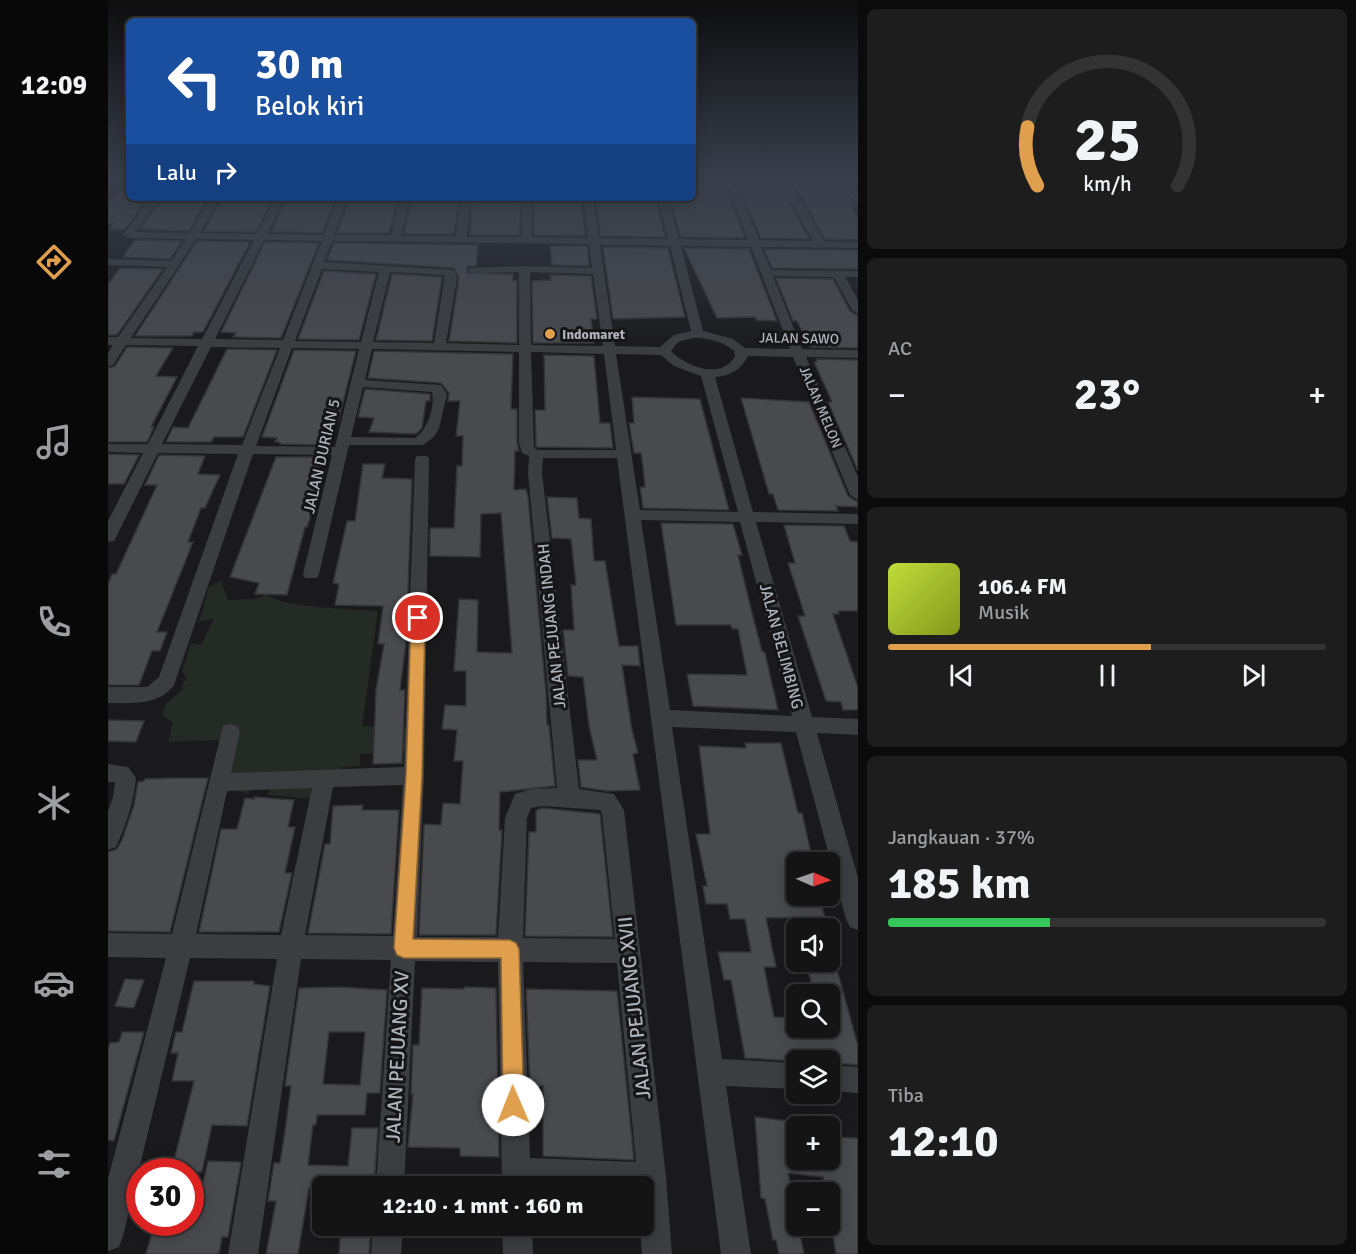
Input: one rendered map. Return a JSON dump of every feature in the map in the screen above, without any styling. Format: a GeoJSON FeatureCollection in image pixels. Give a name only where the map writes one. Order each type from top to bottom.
{"type":"FeatureCollection","features":[{"type":"Feature","properties":{"kind":"street"},"geometry":{"type":"LineString","coordinates":[[108,362],[193,237]]}},
{"type":"Feature","properties":{"kind":"street"},"geometry":{"type":"LineString","coordinates":[[229,237],[858,245]]}},
{"type":"Feature","properties":{"kind":"street"},"geometry":{"type":"LineString","coordinates":[[108,537],[262,237]]}},
{"type":"Feature","properties":{"kind":"street"},"geometry":{"type":"LineString","coordinates":[[108,695],[143,696],[162,688],[247,450],[327,237]]}},
{"type":"Feature","properties":{"kind":"street"},"geometry":{"type":"LineString","coordinates":[[593,237],[736,1254]]}},
{"type":"Feature","properties":{"kind":"street"},"geometry":{"type":"LineString","coordinates":[[674,237],[698,334]]}},
{"type":"Feature","properties":{"kind":"street","name":"JALAN MELON"},"geometry":{"type":"LineString","coordinates":[[752,237],[798,353],[851,460],[858,495]]}},
{"type":"Feature","properties":{"kind":"street"},"geometry":{"type":"LineString","coordinates":[[816,237],[820,244]]}},
{"type":"Feature","properties":{"kind":"street"},"geometry":{"type":"LineString","coordinates":[[108,262],[174,264]]}},
{"type":"Feature","properties":{"kind":"street"},"geometry":{"type":"LineString","coordinates":[[317,265],[450,272],[451,278],[439,348]]}},
{"type":"Feature","properties":{"kind":"street","name":"JALAN DURIAN 5"},"geometry":{"type":"LineString","coordinates":[[311,574],[386,268]]}},
{"type":"Feature","properties":{"kind":"street"},"geometry":{"type":"LineString","coordinates":[[524,269],[527,450],[536,454],[623,454]]}},
{"type":"Feature","properties":{"kind":"street"},"geometry":{"type":"LineString","coordinates":[[473,270],[597,271]]}},
{"type":"Feature","properties":{"kind":"street"},"geometry":{"type":"LineString","coordinates":[[766,273],[858,274]]}},
{"type":"Feature","properties":{"kind":"street"},"geometry":{"type":"LineString","coordinates":[[838,274],[858,310]]}},
{"type":"Feature","properties":{"kind":"street"},"geometry":{"type":"LineString","coordinates":[[108,341],[664,351],[676,364],[690,370],[707,373],[730,369],[738,364],[741,358],[740,352],[724,339],[698,334],[682,335],[671,340],[664,351]]}},
{"type":"Feature","properties":{"kind":"street","name":"JALAN SAWO"},"geometry":{"type":"LineString","coordinates":[[740,352],[858,354]]}},
{"type":"Feature","properties":{"kind":"street","name":"JALAN BELIMBING"},"geometry":{"type":"LineString","coordinates":[[707,373],[858,919]]}},
{"type":"Feature","properties":{"kind":"street"},"geometry":{"type":"LineString","coordinates":[[108,448],[247,450],[418,442],[433,430],[440,394],[436,388],[357,383]]}},
{"type":"Feature","properties":{"kind":"street","name":"JALAN PEJUANG INDAH"},"geometry":{"type":"LineString","coordinates":[[536,454],[535,473],[569,798]]}},
{"type":"Feature","properties":{"kind":"street","name":"JALAN PEJUANG XV"},"geometry":{"type":"LineString","coordinates":[[391,1176],[414,776],[422,459]]}},
{"type":"Feature","properties":{"kind":"street"},"geometry":{"type":"LineString","coordinates":[[632,515],[746,515],[858,519]]}},
{"type":"Feature","properties":{"kind":"street"},"geometry":{"type":"LineString","coordinates":[[660,718],[858,727]]}},
{"type":"Feature","properties":{"kind":"street"},"geometry":{"type":"LineString","coordinates":[[108,1236],[181,946],[230,732]]}},
{"type":"Feature","properties":{"kind":"street"},"geometry":{"type":"LineString","coordinates":[[108,773],[121,773],[126,778],[124,797],[108,840]]}},
{"type":"Feature","properties":{"kind":"street"},"geometry":{"type":"LineString","coordinates":[[219,782],[414,776]]}},
{"type":"Feature","properties":{"kind":"street"},"geometry":{"type":"LineString","coordinates":[[243,1254],[291,947],[324,779]]}},
{"type":"Feature","properties":{"kind":"street","name":"JALAN PEJUANG XVII"},"geometry":{"type":"LineString","coordinates":[[515,1176],[510,949],[516,818],[523,801],[531,798],[606,801],[612,807],[652,1176]]}},
{"type":"Feature","properties":{"kind":"street"},"geometry":{"type":"LineString","coordinates":[[108,945],[629,951]]}},
{"type":"Feature","properties":{"kind":"street"},"geometry":{"type":"LineString","coordinates":[[711,1072],[786,1076]]}},
{"type":"Feature","properties":{"kind":"street"},"geometry":{"type":"LineString","coordinates":[[840,1079],[858,1080]]}},
{"type":"Feature","properties":{"kind":"street","name":"JALAN PEJUANG XVII"},"geometry":{"type":"LineString","coordinates":[[654,1208],[657,1254]]}},
{"type":"Feature","properties":{"kind":"street"},"geometry":{"type":"LineString","coordinates":[[386,1254],[387,1236]]}},
{"type":"Feature","properties":{"kind":"street"},"geometry":{"type":"LineString","coordinates":[[517,1236],[518,1254]]}},
{"type":"Feature","properties":{"kind":"shaded area"},"geometry":{"type":"Polygon","coordinates":[[[221,581],[228,600],[255,599],[266,595],[288,603],[378,611],[362,726],[415,728],[413,753],[360,754],[360,766],[343,767],[331,788],[329,800],[268,795],[274,781],[253,782],[249,793],[234,791],[227,749],[218,740],[168,742],[173,723],[162,715],[166,704],[183,689],[182,684],[187,679],[182,671],[191,643],[201,645],[214,618],[199,622],[209,587],[221,581]]]}},
{"type":"Feature","properties":{"kind":"building"},"geometry":{"type":"Polygon","coordinates":[[[681,237],[744,237],[745,238],[681,237]]]}},
{"type":"Feature","properties":{"kind":"building"},"geometry":{"type":"Polygon","coordinates":[[[808,237],[809,239],[761,238],[808,237]]]}},
{"type":"Feature","properties":{"kind":"building"},"geometry":{"type":"Polygon","coordinates":[[[824,237],[858,237],[858,240],[825,239],[824,237]]]}},
{"type":"Feature","properties":{"kind":"building"},"geometry":{"type":"Polygon","coordinates":[[[135,240],[182,241],[170,259],[123,257],[135,240]]]}},
{"type":"Feature","properties":{"kind":"building"},"geometry":{"type":"Polygon","coordinates":[[[197,241],[250,242],[203,332],[194,332],[192,336],[135,336],[197,241]]]}},
{"type":"Feature","properties":{"kind":"building"},"geometry":{"type":"Polygon","coordinates":[[[265,242],[319,243],[281,338],[233,337],[236,333],[221,332],[265,242]]]}},
{"type":"Feature","properties":{"kind":"building"},"geometry":{"type":"Polygon","coordinates":[[[334,243],[478,245],[476,266],[467,266],[467,273],[513,274],[513,281],[517,281],[517,343],[449,341],[459,278],[454,268],[327,260],[334,243]]]}},
{"type":"Feature","properties":{"kind":"building"},"geometry":{"type":"Polygon","coordinates":[[[550,246],[587,246],[589,266],[552,265],[550,246]]]}},
{"type":"Feature","properties":{"kind":"building"},"geometry":{"type":"Polygon","coordinates":[[[603,247],[668,248],[685,317],[613,319],[603,247]]]}},
{"type":"Feature","properties":{"kind":"building"},"geometry":{"type":"Polygon","coordinates":[[[684,248],[749,249],[777,321],[756,320],[755,317],[717,318],[684,248]]]}},
{"type":"Feature","properties":{"kind":"building"},"geometry":{"type":"Polygon","coordinates":[[[764,249],[858,250],[858,269],[772,268],[764,249]]]}},
{"type":"Feature","properties":{"kind":"building"},"geometry":{"type":"Polygon","coordinates":[[[120,268],[163,269],[117,335],[108,335],[108,284],[120,268]]]}},
{"type":"Feature","properties":{"kind":"building"},"geometry":{"type":"Polygon","coordinates":[[[324,271],[376,274],[359,340],[298,339],[324,271]]]}},
{"type":"Feature","properties":{"kind":"building"},"geometry":{"type":"Polygon","coordinates":[[[392,274],[442,277],[432,341],[376,340],[392,274]]]}},
{"type":"Feature","properties":{"kind":"building"},"geometry":{"type":"Polygon","coordinates":[[[550,275],[591,276],[597,319],[591,319],[594,343],[533,343],[532,281],[551,280],[550,275]]]}},
{"type":"Feature","properties":{"kind":"building"},"geometry":{"type":"Polygon","coordinates":[[[776,278],[833,279],[850,311],[858,316],[858,348],[810,347],[797,321],[793,321],[776,278]]]}},
{"type":"Feature","properties":{"kind":"building"},"geometry":{"type":"Polygon","coordinates":[[[127,347],[173,348],[156,376],[177,377],[151,427],[154,427],[147,442],[108,442],[108,368],[115,366],[127,347]]]}},
{"type":"Feature","properties":{"kind":"building"},"geometry":{"type":"Polygon","coordinates":[[[227,349],[277,350],[243,437],[214,437],[211,442],[166,442],[173,427],[188,428],[227,349]]]}},
{"type":"Feature","properties":{"kind":"building"},"geometry":{"type":"Polygon","coordinates":[[[294,350],[356,351],[338,422],[331,422],[325,445],[280,444],[280,442],[275,442],[277,438],[262,437],[294,350]]]}},
{"type":"Feature","properties":{"kind":"building"},"geometry":{"type":"Polygon","coordinates":[[[374,351],[513,354],[511,409],[517,409],[519,451],[515,451],[514,490],[526,489],[528,497],[547,725],[549,725],[555,786],[500,792],[499,830],[502,830],[496,935],[419,935],[424,824],[441,825],[443,803],[460,804],[463,761],[454,761],[457,730],[442,729],[445,705],[466,706],[466,671],[454,671],[459,599],[478,600],[477,652],[512,653],[501,513],[481,514],[480,557],[430,556],[430,528],[454,528],[457,466],[462,466],[463,436],[456,436],[460,401],[448,401],[449,393],[441,383],[368,378],[374,351]]]}},
{"type":"Feature","properties":{"kind":"building"},"geometry":{"type":"Polygon","coordinates":[[[544,355],[594,356],[600,423],[610,423],[613,448],[536,447],[535,410],[545,410],[544,355]]]}},
{"type":"Feature","properties":{"kind":"building"},"geometry":{"type":"Polygon","coordinates":[[[816,359],[858,360],[858,471],[828,402],[832,402],[814,362],[817,362],[816,359]]]}},
{"type":"Feature","properties":{"kind":"building"},"geometry":{"type":"Polygon","coordinates":[[[365,389],[430,394],[430,401],[426,401],[422,428],[416,434],[369,432],[374,418],[358,417],[365,389]]]}},
{"type":"Feature","properties":{"kind":"building"},"geometry":{"type":"Polygon","coordinates":[[[632,397],[700,399],[729,510],[643,508],[640,487],[645,487],[641,453],[634,453],[629,423],[634,423],[632,397]]]}},
{"type":"Feature","properties":{"kind":"building"},"geometry":{"type":"Polygon","coordinates":[[[741,398],[809,402],[848,496],[858,502],[858,507],[836,506],[838,511],[778,510],[773,494],[769,494],[741,398]]]}},
{"type":"Feature","properties":{"kind":"building"},"geometry":{"type":"Polygon","coordinates":[[[108,454],[139,455],[124,484],[108,484],[108,454]]]}},
{"type":"Feature","properties":{"kind":"building"},"geometry":{"type":"Polygon","coordinates":[[[159,455],[205,456],[198,474],[220,475],[205,508],[201,508],[188,542],[193,542],[157,632],[167,632],[160,651],[152,651],[139,685],[108,685],[108,584],[112,574],[116,574],[157,485],[145,485],[159,455]]]}},
{"type":"Feature","properties":{"kind":"building"},"geometry":{"type":"Polygon","coordinates":[[[276,457],[322,457],[319,471],[326,471],[307,527],[305,527],[287,595],[255,594],[259,583],[230,577],[276,457]]]}},
{"type":"Feature","properties":{"kind":"building"},"geometry":{"type":"Polygon","coordinates":[[[363,464],[385,464],[382,478],[412,479],[406,643],[400,690],[405,690],[402,763],[373,764],[376,690],[384,644],[378,644],[383,606],[335,605],[339,584],[333,583],[347,521],[355,521],[363,464]]]}},
{"type":"Feature","properties":{"kind":"building"},"geometry":{"type":"Polygon","coordinates":[[[547,497],[577,498],[579,518],[591,519],[594,561],[605,561],[619,646],[638,646],[640,666],[622,665],[638,753],[633,754],[640,790],[607,791],[581,787],[578,760],[597,760],[589,726],[583,677],[568,676],[563,630],[574,630],[571,585],[576,585],[571,539],[552,538],[547,497]]]}},
{"type":"Feature","properties":{"kind":"building"},"geometry":{"type":"Polygon","coordinates":[[[661,523],[733,524],[742,555],[738,555],[752,613],[762,651],[765,653],[778,710],[693,706],[687,674],[747,675],[738,629],[732,629],[731,625],[676,625],[661,523]]]}},
{"type":"Feature","properties":{"kind":"building"},"geometry":{"type":"Polygon","coordinates":[[[784,525],[844,526],[850,541],[858,542],[858,611],[838,611],[839,614],[833,614],[858,688],[858,710],[843,710],[841,702],[826,701],[798,616],[805,616],[788,563],[795,563],[784,525]]]}},
{"type":"Feature","properties":{"kind":"building"},"geometry":{"type":"Polygon","coordinates":[[[108,720],[144,721],[136,742],[108,741],[108,720]]]}},
{"type":"Feature","properties":{"kind":"building"},"geometry":{"type":"Polygon","coordinates":[[[745,743],[781,743],[798,813],[802,813],[811,852],[786,852],[786,906],[822,906],[825,917],[766,918],[776,967],[764,967],[774,1017],[786,1018],[786,1038],[840,1038],[840,984],[812,984],[808,972],[838,972],[858,1046],[858,1065],[840,1063],[840,1050],[786,1050],[786,1060],[745,1058],[731,980],[724,980],[718,952],[751,952],[745,919],[730,919],[727,904],[706,904],[703,886],[707,886],[696,834],[710,834],[699,746],[746,748],[745,743]]]}},
{"type":"Feature","properties":{"kind":"building"},"geometry":{"type":"Polygon","coordinates":[[[208,778],[170,932],[108,931],[108,852],[117,849],[122,840],[134,805],[138,782],[145,779],[208,778]]]}},
{"type":"Feature","properties":{"kind":"building"},"geometry":{"type":"Polygon","coordinates":[[[254,797],[294,800],[288,827],[295,827],[285,873],[292,873],[279,932],[199,932],[221,829],[237,829],[245,798],[254,799],[254,797]]]}},
{"type":"Feature","properties":{"kind":"building"},"geometry":{"type":"Polygon","coordinates":[[[363,805],[362,810],[399,810],[391,934],[308,933],[325,844],[330,844],[333,806],[363,805]]]}},
{"type":"Feature","properties":{"kind":"building"},"geometry":{"type":"Polygon","coordinates":[[[543,808],[600,814],[613,937],[525,936],[529,832],[536,832],[536,810],[543,808]]]}},
{"type":"Feature","properties":{"kind":"building"},"geometry":{"type":"Polygon","coordinates":[[[125,979],[144,980],[134,1008],[115,1006],[125,979]]]}},
{"type":"Feature","properties":{"kind":"building"},"geometry":{"type":"Polygon","coordinates":[[[194,981],[254,981],[254,984],[270,986],[247,1126],[212,1125],[204,1163],[204,1158],[175,1158],[194,1081],[172,1081],[178,1053],[171,1053],[176,1032],[182,1032],[194,981]]]}},
{"type":"Feature","properties":{"kind":"building"},"geometry":{"type":"Polygon","coordinates":[[[340,987],[387,990],[380,1093],[367,1093],[365,1115],[317,1115],[316,1125],[313,1125],[308,1165],[348,1166],[352,1128],[378,1128],[375,1176],[312,1176],[312,1188],[309,1188],[298,1254],[266,1254],[276,1201],[268,1201],[274,1163],[280,1163],[291,1086],[285,1086],[299,988],[340,987]],[[329,1032],[323,1084],[360,1085],[365,1032],[329,1032]]]}},
{"type":"Feature","properties":{"kind":"building"},"geometry":{"type":"Polygon","coordinates":[[[465,987],[496,988],[499,1157],[460,1156],[460,1148],[408,1147],[413,1094],[411,1094],[413,1045],[419,1045],[422,988],[464,989],[465,987]]]}},
{"type":"Feature","properties":{"kind":"building"},"geometry":{"type":"Polygon","coordinates":[[[526,989],[617,991],[634,1160],[543,1156],[543,1086],[530,1086],[526,989]]]}},
{"type":"Feature","properties":{"kind":"building"},"geometry":{"type":"Polygon","coordinates":[[[122,1032],[144,1032],[114,1141],[108,1140],[108,1050],[110,1043],[119,1042],[122,1032]]]}},
{"type":"Feature","properties":{"kind":"building"},"geometry":{"type":"Polygon","coordinates":[[[755,1117],[786,1121],[786,1170],[840,1170],[840,1137],[858,1138],[858,1254],[836,1254],[833,1236],[840,1236],[840,1182],[824,1182],[823,1177],[788,1173],[790,1182],[786,1182],[786,1236],[800,1236],[804,1254],[779,1254],[776,1240],[773,1240],[765,1199],[761,1198],[755,1117]]]}},
{"type":"Feature","properties":{"kind":"building"},"geometry":{"type":"Polygon","coordinates":[[[208,1161],[241,1162],[228,1237],[222,1237],[219,1254],[146,1254],[151,1236],[204,1236],[204,1178],[208,1161]]]}},
{"type":"Feature","properties":{"kind":"building"},"geometry":{"type":"Polygon","coordinates":[[[340,1236],[370,1236],[369,1254],[339,1254],[340,1236]]]}},
{"type":"Feature","properties":{"kind":"place","name":"Indomaret"},"geometry":{"type":"Point","coordinates":[550,334]}},
{"type":"Feature","properties":{"kind":"route"},"geometry":{"type":"LineString","coordinates":[[418,618],[414,776],[404,948],[510,949],[513,1105]]}}]}
